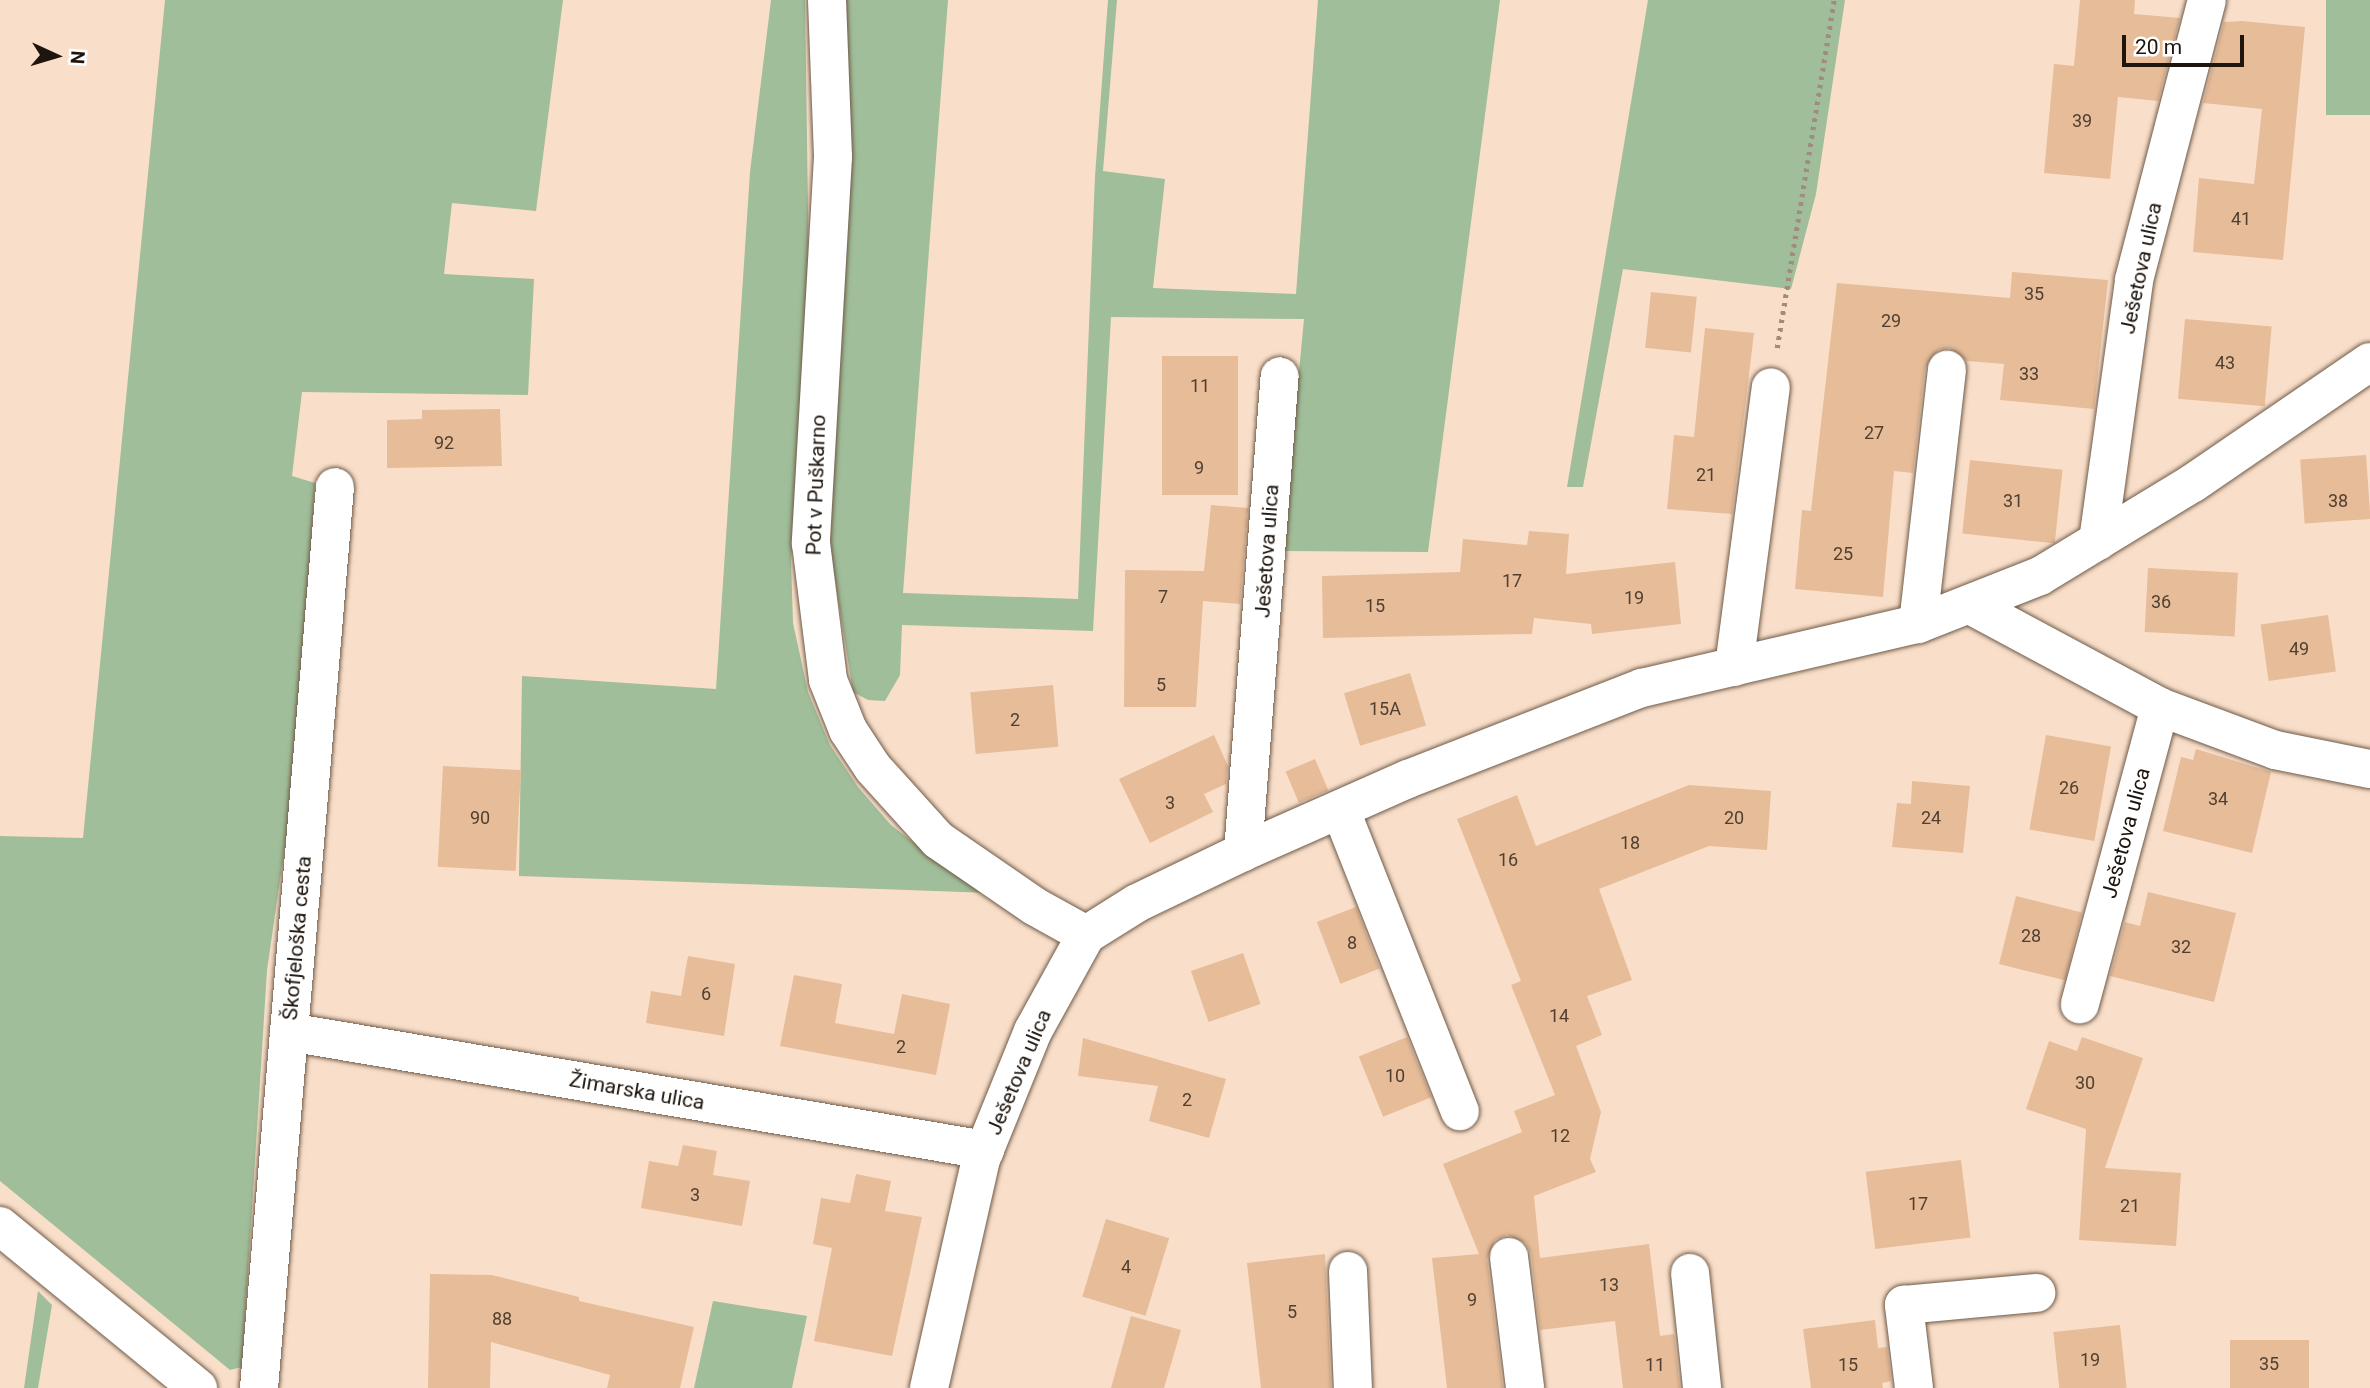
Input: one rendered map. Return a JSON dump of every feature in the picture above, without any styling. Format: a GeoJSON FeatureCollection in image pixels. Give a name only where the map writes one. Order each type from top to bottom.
{"type":"FeatureCollection","features":[{"type":"Feature","properties":{"kind":"street","name":"Pot v Puškarno"},"geometry":{"type":"LineString","coordinates":[[827,0],[832,157],[811,543],[828,680],[848,730],[873,768],[938,840],[1034,906],[1086,936]]}},
{"type":"Feature","properties":{"kind":"street","name":"Ješetova ulica"},"geometry":{"type":"LineString","coordinates":[[2098,541],[2134,279],[2207,0]]}},
{"type":"Feature","properties":{"kind":"street","name":"Ješetova ulica"},"geometry":{"type":"LineString","coordinates":[[929,1388],[985,1150],[1033,1031],[1086,936],[1137,903],[1243,852],[1341,811],[1408,779],[1642,688],[1918,624],[1972,606],[2040,576],[2193,483],[2370,362]]}},
{"type":"Feature","properties":{"kind":"street"},"geometry":{"type":"LineString","coordinates":[[1918,624],[1947,370]]}},
{"type":"Feature","properties":{"kind":"street","name":"Ješetova ulica"},"geometry":{"type":"LineString","coordinates":[[1243,852],[1280,376]]}},
{"type":"Feature","properties":{"kind":"street"},"geometry":{"type":"LineString","coordinates":[[1734,667],[1771,387]]}},
{"type":"Feature","properties":{"kind":"street","name":"Škofjeloška cesta"},"geometry":{"type":"LineString","coordinates":[[259,1388],[335,487]]}},
{"type":"Feature","properties":{"kind":"street"},"geometry":{"type":"LineString","coordinates":[[1972,606],[2160,707],[2275,750],[2370,769]]}},
{"type":"Feature","properties":{"kind":"street","name":"Ješetova ulica"},"geometry":{"type":"LineString","coordinates":[[2080,1004],[2160,707]]}},
{"type":"Feature","properties":{"kind":"street"},"geometry":{"type":"LineString","coordinates":[[1341,811],[1461,1111]]}},
{"type":"Feature","properties":{"kind":"street","name":"Žimarska ulica"},"geometry":{"type":"LineString","coordinates":[[289,1032],[985,1150]]}},
{"type":"Feature","properties":{"kind":"street"},"geometry":{"type":"LineString","coordinates":[[0,1226],[198,1388]]}},
{"type":"Feature","properties":{"kind":"street"},"geometry":{"type":"LineString","coordinates":[[1509,1257],[1525,1388]]}},
{"type":"Feature","properties":{"kind":"street"},"geometry":{"type":"LineString","coordinates":[[1348,1271],[1353,1388]]}},
{"type":"Feature","properties":{"kind":"street"},"geometry":{"type":"LineString","coordinates":[[1690,1273],[1702,1388]]}},
{"type":"Feature","properties":{"kind":"street"},"geometry":{"type":"LineString","coordinates":[[1914,1388],[1904,1305],[2036,1293]]}},
{"type":"Feature","properties":{"kind":"path"},"geometry":{"type":"LineString","coordinates":[[1771,387],[1834,0]]}},
{"type":"Feature","properties":{"kind":"green space"},"geometry":{"type":"Polygon","coordinates":[[[165,0],[563,0],[536,211],[452,203],[444,274],[534,279],[528,395],[302,392],[292,476],[315,483],[297,763],[267,970],[242,1367],[230,1370],[0,1181],[0,836],[83,838],[165,0]]]}},
{"type":"Feature","properties":{"kind":"green space"},"geometry":{"type":"Polygon","coordinates":[[[771,0],[805,0],[809,277],[791,561],[793,623],[808,692],[830,745],[858,787],[891,825],[954,874],[990,893],[519,876],[522,676],[716,689],[750,172],[771,0]]]}},
{"type":"Feature","properties":{"kind":"green space"},"geometry":{"type":"Polygon","coordinates":[[[844,0],[948,0],[903,593],[1078,599],[1095,176],[1108,0],[1117,0],[1103,171],[1165,179],[1153,288],[1296,294],[1318,0],[1500,0],[1428,552],[1282,551],[1304,319],[1111,317],[1093,631],[902,625],[900,675],[885,701],[868,700],[853,692],[830,548],[846,222],[844,0]]]}},
{"type":"Feature","properties":{"kind":"green space"},"geometry":{"type":"Polygon","coordinates":[[[1648,0],[1845,0],[1816,194],[1791,289],[1623,269],[1583,487],[1567,487],[1648,0]]]}},
{"type":"Feature","properties":{"kind":"green space"},"geometry":{"type":"Polygon","coordinates":[[[2326,0],[2370,0],[2370,115],[2326,115],[2326,0]]]}},
{"type":"Feature","properties":{"kind":"green space"},"geometry":{"type":"Polygon","coordinates":[[[38,1291],[52,1305],[38,1388],[24,1388],[38,1291]]]}},
{"type":"Feature","properties":{"kind":"green space"},"geometry":{"type":"Polygon","coordinates":[[[713,1301],[807,1316],[792,1388],[694,1388],[713,1301]]]}},
{"type":"Feature","properties":{"kind":"building"},"geometry":{"type":"Polygon","coordinates":[[[2080,0],[2135,0],[2134,14],[2180,18],[2158,101],[2118,97],[2110,179],[2044,173],[2054,64],[2074,66],[2080,0]]]}},
{"type":"Feature","properties":{"kind":"building"},"geometry":{"type":"Polygon","coordinates":[[[2242,21],[2305,27],[2283,260],[2193,252],[2199,178],[2254,184],[2262,109],[2203,103],[2224,22],[2242,21]]]}},
{"type":"Feature","properties":{"kind":"building"},"geometry":{"type":"Polygon","coordinates":[[[2012,272],[2108,280],[2094,409],[2000,400],[2004,364],[1967,361],[1950,348],[1938,350],[1925,368],[1913,473],[1894,471],[1883,597],[1795,589],[1802,510],[1811,511],[1837,283],[2010,298],[2012,272]]]}},
{"type":"Feature","properties":{"kind":"building"},"geometry":{"type":"Polygon","coordinates":[[[1651,292],[1697,297],[1691,353],[1645,348],[1651,292]]]}},
{"type":"Feature","properties":{"kind":"building"},"geometry":{"type":"Polygon","coordinates":[[[2185,319],[2272,327],[2265,406],[2178,399],[2185,319]]]}},
{"type":"Feature","properties":{"kind":"building"},"geometry":{"type":"Polygon","coordinates":[[[1705,328],[1754,333],[1732,514],[1667,509],[1674,435],[1694,437],[1705,328]]]}},
{"type":"Feature","properties":{"kind":"building"},"geometry":{"type":"Polygon","coordinates":[[[1162,356],[1238,356],[1238,495],[1162,495],[1162,356]]]}},
{"type":"Feature","properties":{"kind":"building"},"geometry":{"type":"Polygon","coordinates":[[[500,409],[502,466],[387,468],[387,420],[422,419],[422,410],[500,409]]]}},
{"type":"Feature","properties":{"kind":"building"},"geometry":{"type":"Polygon","coordinates":[[[2366,455],[2370,519],[2305,523],[2300,460],[2366,455]]]}},
{"type":"Feature","properties":{"kind":"building"},"geometry":{"type":"Polygon","coordinates":[[[1970,460],[2062,470],[2055,543],[1962,534],[1970,460]]]}},
{"type":"Feature","properties":{"kind":"building"},"geometry":{"type":"Polygon","coordinates":[[[1211,505],[1248,508],[1240,604],[1203,601],[1196,707],[1124,707],[1125,570],[1204,571],[1211,505]]]}},
{"type":"Feature","properties":{"kind":"building"},"geometry":{"type":"Polygon","coordinates":[[[1529,531],[1569,534],[1566,574],[1675,562],[1681,624],[1592,634],[1591,624],[1534,618],[1532,634],[1323,638],[1322,576],[1460,572],[1463,539],[1527,545],[1529,531]]]}},
{"type":"Feature","properties":{"kind":"building"},"geometry":{"type":"Polygon","coordinates":[[[2148,568],[2238,573],[2235,637],[2145,632],[2148,568]]]}},
{"type":"Feature","properties":{"kind":"building"},"geometry":{"type":"Polygon","coordinates":[[[2328,615],[2336,671],[2269,681],[2261,624],[2328,615]]]}},
{"type":"Feature","properties":{"kind":"building"},"geometry":{"type":"Polygon","coordinates":[[[1410,673],[1426,726],[1360,746],[1344,693],[1410,673]]]}},
{"type":"Feature","properties":{"kind":"building"},"geometry":{"type":"Polygon","coordinates":[[[1053,685],[1058,747],[976,754],[970,692],[1053,685]]]}},
{"type":"Feature","properties":{"kind":"building"},"geometry":{"type":"Polygon","coordinates":[[[1214,735],[1228,766],[1226,784],[1204,794],[1213,812],[1150,843],[1119,779],[1214,735]]]}},
{"type":"Feature","properties":{"kind":"building"},"geometry":{"type":"Polygon","coordinates":[[[2046,735],[2111,746],[2094,841],[2029,830],[2046,735]]]}},
{"type":"Feature","properties":{"kind":"building"},"geometry":{"type":"Polygon","coordinates":[[[2196,749],[2271,772],[2252,853],[2163,831],[2181,757],[2193,760],[2196,749]]]}},
{"type":"Feature","properties":{"kind":"building"},"geometry":{"type":"Polygon","coordinates":[[[1315,759],[1328,790],[1299,803],[1286,772],[1315,759]]]}},
{"type":"Feature","properties":{"kind":"building"},"geometry":{"type":"Polygon","coordinates":[[[443,766],[521,770],[516,871],[438,867],[443,766]]]}},
{"type":"Feature","properties":{"kind":"building"},"geometry":{"type":"Polygon","coordinates":[[[1912,781],[1970,786],[1963,853],[1892,847],[1897,803],[1911,804],[1912,781]]]}},
{"type":"Feature","properties":{"kind":"building"},"geometry":{"type":"Polygon","coordinates":[[[1689,785],[1771,791],[1767,850],[1709,846],[1599,889],[1632,980],[1587,996],[1602,1035],[1576,1046],[1601,1112],[1590,1159],[1596,1172],[1534,1196],[1540,1258],[1649,1244],[1660,1336],[1674,1334],[1680,1388],[1623,1388],[1615,1321],[1540,1330],[1531,1254],[1526,1243],[1507,1235],[1495,1240],[1487,1259],[1503,1388],[1447,1388],[1432,1258],[1479,1254],[1443,1164],[1522,1132],[1514,1111],[1555,1095],[1511,985],[1521,981],[1457,819],[1517,795],[1536,846],[1689,785]]]}},
{"type":"Feature","properties":{"kind":"building"},"geometry":{"type":"Polygon","coordinates":[[[2148,892],[2236,913],[2214,1002],[2110,976],[2125,922],[2140,926],[2148,892]]]}},
{"type":"Feature","properties":{"kind":"building"},"geometry":{"type":"Polygon","coordinates":[[[2016,896],[2082,912],[2065,980],[1999,964],[2016,896]]]}},
{"type":"Feature","properties":{"kind":"building"},"geometry":{"type":"Polygon","coordinates":[[[1356,907],[1380,969],[1340,984],[1317,922],[1356,907]]]}},
{"type":"Feature","properties":{"kind":"building"},"geometry":{"type":"Polygon","coordinates":[[[1243,953],[1261,1004],[1209,1022],[1191,971],[1243,953]]]}},
{"type":"Feature","properties":{"kind":"building"},"geometry":{"type":"Polygon","coordinates":[[[688,956],[735,964],[724,1036],[646,1023],[651,991],[681,996],[688,956]]]}},
{"type":"Feature","properties":{"kind":"building"},"geometry":{"type":"Polygon","coordinates":[[[794,975],[842,984],[835,1023],[894,1034],[902,994],[950,1004],[936,1075],[780,1046],[794,975]]]}},
{"type":"Feature","properties":{"kind":"building"},"geometry":{"type":"Polygon","coordinates":[[[1407,1037],[1431,1097],[1383,1117],[1359,1056],[1407,1037]]]}},
{"type":"Feature","properties":{"kind":"building"},"geometry":{"type":"Polygon","coordinates":[[[2082,1037],[2143,1058],[2105,1168],[2181,1173],[2176,1246],[2079,1240],[2086,1129],[2026,1109],[2049,1041],[2077,1051],[2082,1037]]]}},
{"type":"Feature","properties":{"kind":"building"},"geometry":{"type":"Polygon","coordinates":[[[1083,1038],[1226,1079],[1209,1138],[1149,1121],[1158,1086],[1078,1076],[1083,1038]]]}},
{"type":"Feature","properties":{"kind":"building"},"geometry":{"type":"Polygon","coordinates":[[[683,1145],[717,1151],[713,1175],[750,1181],[742,1226],[641,1208],[649,1161],[678,1166],[683,1145]]]}},
{"type":"Feature","properties":{"kind":"building"},"geometry":{"type":"Polygon","coordinates":[[[1961,1160],[1971,1237],[1875,1249],[1866,1172],[1961,1160]]]}},
{"type":"Feature","properties":{"kind":"building"},"geometry":{"type":"Polygon","coordinates":[[[856,1174],[891,1181],[885,1211],[922,1217],[892,1356],[814,1341],[832,1248],[813,1244],[821,1198],[850,1203],[856,1174]]]}},
{"type":"Feature","properties":{"kind":"building"},"geometry":{"type":"Polygon","coordinates":[[[1106,1219],[1169,1238],[1145,1316],[1082,1296],[1106,1219]]]}},
{"type":"Feature","properties":{"kind":"building"},"geometry":{"type":"Polygon","coordinates":[[[1325,1254],[1331,1388],[1261,1388],[1247,1263],[1325,1254]]]}},
{"type":"Feature","properties":{"kind":"building"},"geometry":{"type":"Polygon","coordinates":[[[430,1274],[492,1275],[579,1297],[579,1301],[694,1327],[680,1388],[607,1388],[610,1375],[491,1342],[490,1388],[428,1388],[430,1274]]]}},
{"type":"Feature","properties":{"kind":"building"},"geometry":{"type":"Polygon","coordinates":[[[1131,1316],[1181,1330],[1164,1388],[1111,1388],[1131,1316]]]}},
{"type":"Feature","properties":{"kind":"building"},"geometry":{"type":"Polygon","coordinates":[[[1875,1320],[1878,1348],[1887,1347],[1891,1381],[1882,1383],[1883,1388],[1811,1388],[1803,1329],[1875,1320]]]}},
{"type":"Feature","properties":{"kind":"building"},"geometry":{"type":"Polygon","coordinates":[[[2120,1325],[2127,1388],[2059,1388],[2053,1332],[2120,1325]]]}},
{"type":"Feature","properties":{"kind":"building"},"geometry":{"type":"Polygon","coordinates":[[[2230,1340],[2309,1340],[2309,1388],[2230,1388],[2230,1340]]]}}]}
